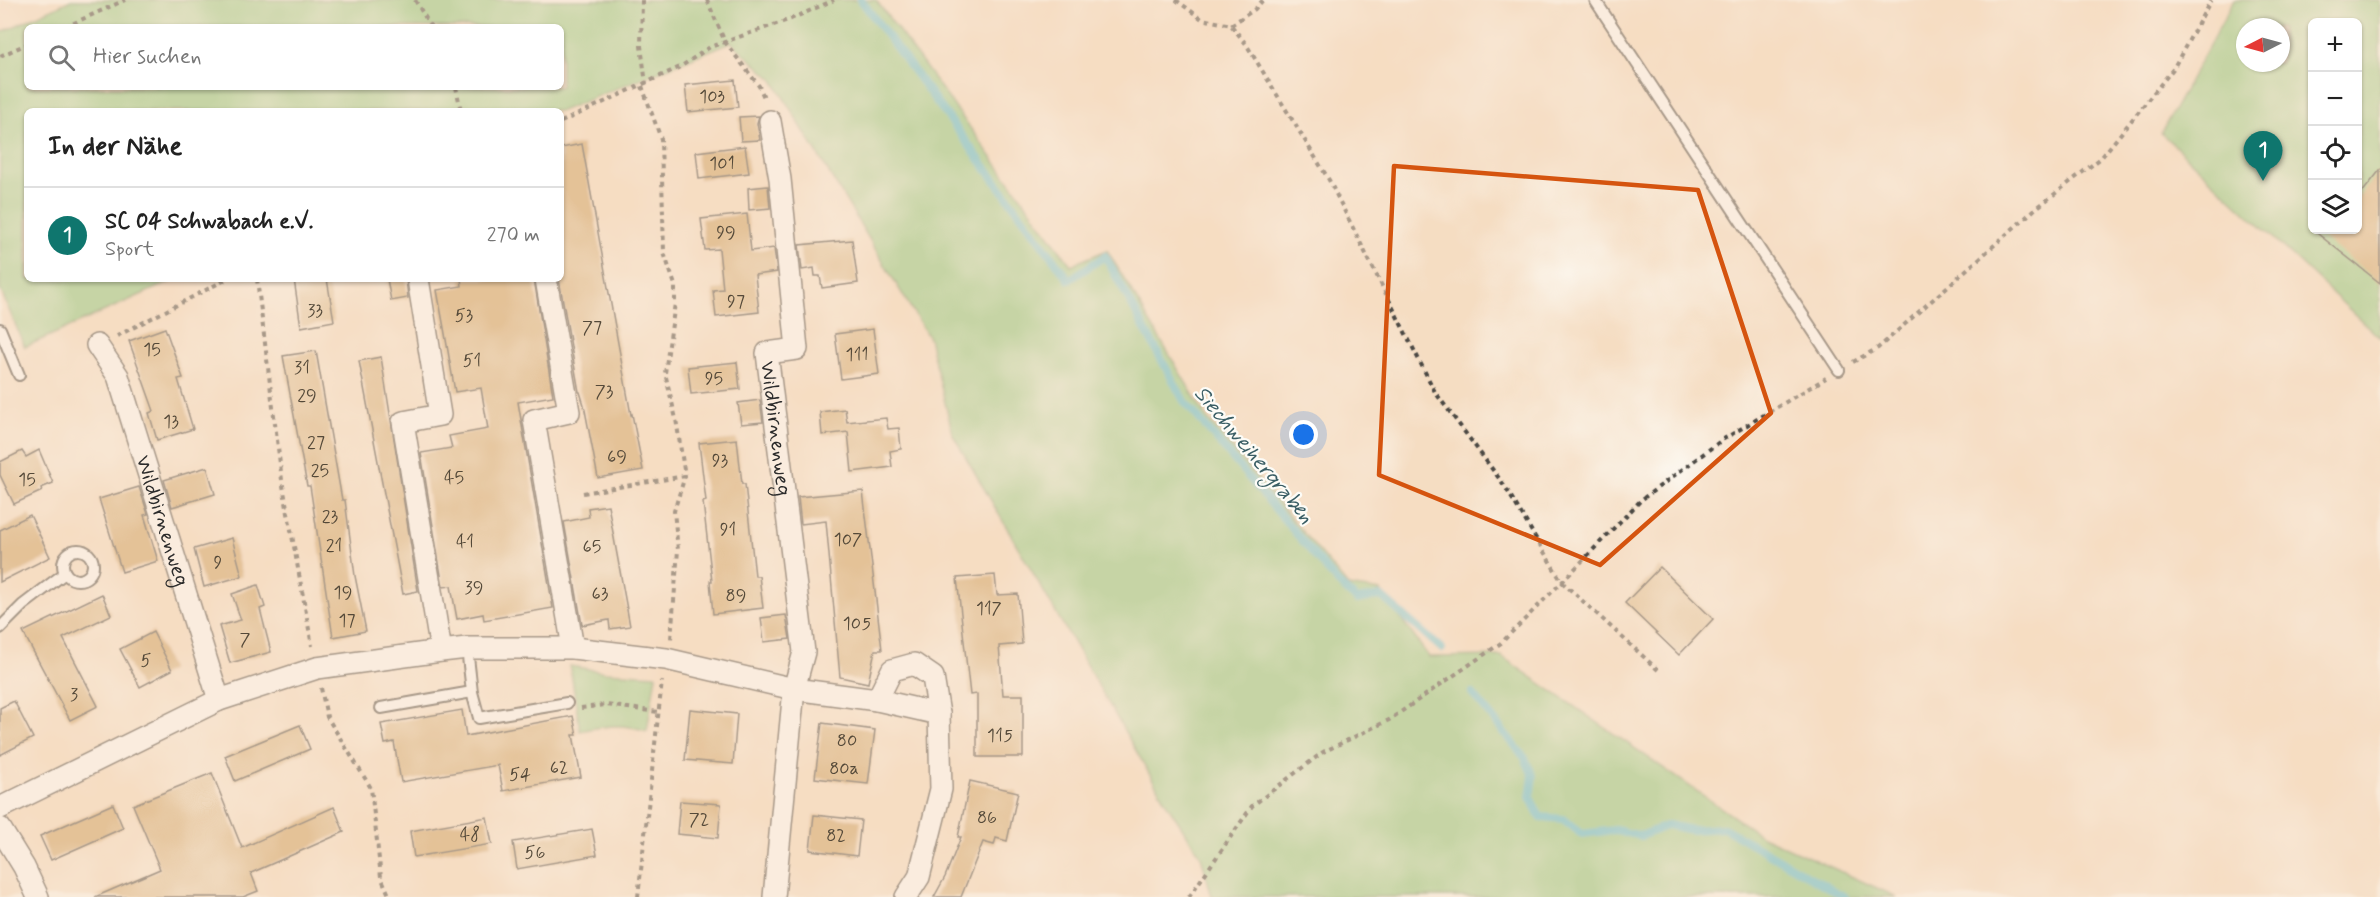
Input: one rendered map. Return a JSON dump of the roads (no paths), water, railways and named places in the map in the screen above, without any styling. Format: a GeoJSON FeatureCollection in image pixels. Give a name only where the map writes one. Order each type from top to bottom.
{"type":"FeatureCollection","features":[{"type":"Feature","properties":{"kind":"street","name":"Wildbirnenweg"},"geometry":{"type":"LineString","coordinates":[[770,121],[780,179],[797,349],[767,353],[804,652],[794,689],[774,897]]}},
{"type":"Feature","properties":{"kind":"street"},"geometry":{"type":"LineString","coordinates":[[418,282],[440,415],[403,422],[441,651]]}},
{"type":"Feature","properties":{"kind":"street"},"geometry":{"type":"LineString","coordinates":[[547,282],[569,412],[534,420],[573,648]]}},
{"type":"Feature","properties":{"kind":"street","name":"Wildbirnenweg"},"geometry":{"type":"LineString","coordinates":[[97,345],[118,376],[219,700]]}},
{"type":"Feature","properties":{"kind":"street"},"geometry":{"type":"LineString","coordinates":[[0,808],[219,700],[316,668],[467,648],[573,648],[666,659],[794,689],[877,700],[939,714]]}},
{"type":"Feature","properties":{"kind":"street"},"geometry":{"type":"LineString","coordinates":[[877,700],[892,670],[914,664],[933,677],[939,714],[941,789],[919,877],[906,897]]}},
{"type":"Feature","properties":{"kind":"street"},"geometry":{"type":"LineString","coordinates":[[0,828],[39,897]]}},
{"type":"Feature","properties":{"kind":"lane"},"geometry":{"type":"LineString","coordinates":[[1595,0],[1839,370]]}},
{"type":"Feature","properties":{"kind":"lane"},"geometry":{"type":"LineString","coordinates":[[0,329],[20,375]]}},
{"type":"Feature","properties":{"kind":"lane"},"geometry":{"type":"LineString","coordinates":[[0,628],[23,605],[65,573]]}},
{"type":"Feature","properties":{"kind":"lane"},"geometry":{"type":"LineString","coordinates":[[467,648],[472,692],[479,718],[567,702]]}},
{"type":"Feature","properties":{"kind":"lane"},"geometry":{"type":"LineString","coordinates":[[381,708],[472,692]]}},
{"type":"Feature","properties":{"kind":"waterway","name":"Siechweihergraben"},"geometry":{"type":"LineString","coordinates":[[861,0],[1069,280],[1105,256],[1184,401],[1338,583],[1357,600],[1381,596],[1442,649]]}},
{"type":"Feature","properties":{"kind":"waterway","name":"Siechweihergraben"},"geometry":{"type":"LineString","coordinates":[[1472,693],[1525,758],[1533,776],[1530,797],[1540,817],[1563,819],[1582,834],[1615,830],[1641,836],[1668,825],[1691,830],[1724,828],[1845,897]]}},
{"type":"Feature","properties":{"kind":"place","name":"SC 04 Schwabach e.V."},"geometry":{"type":"Point","coordinates":[2263,181]}}]}
